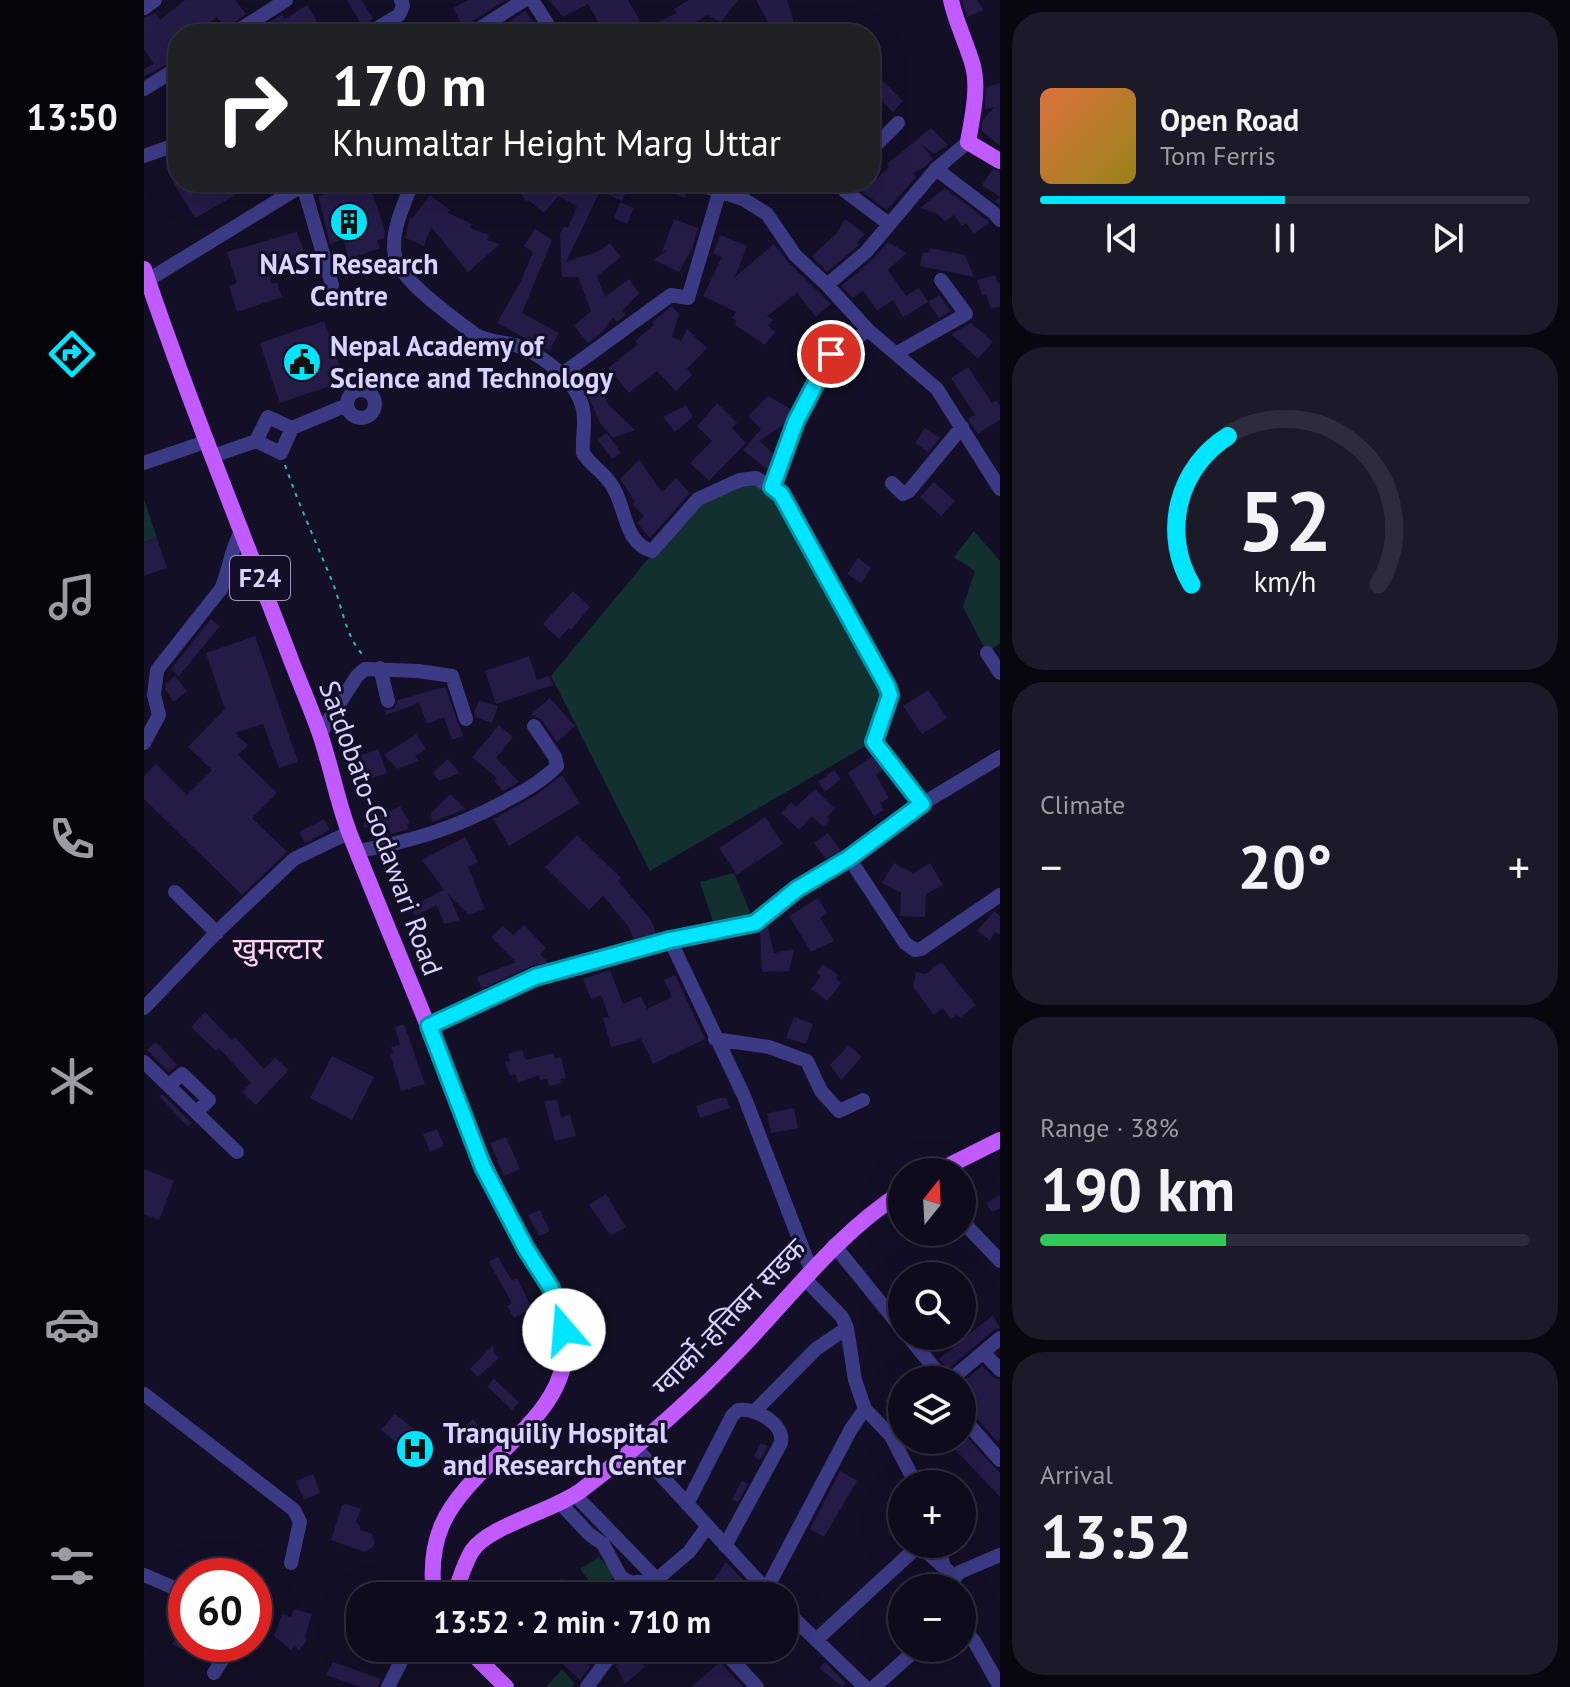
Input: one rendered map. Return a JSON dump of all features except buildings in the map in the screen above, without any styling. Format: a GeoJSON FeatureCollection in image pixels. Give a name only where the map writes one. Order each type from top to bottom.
{"type":"FeatureCollection","features":[{"type":"Feature","properties":{"kind":"main road"},"geometry":{"type":"LineString","coordinates":[[951,0],[955,21],[973,68],[974,98],[968,142],[1000,161]]}},
{"type":"Feature","properties":{"kind":"main road","name":"Satdobato-Godawari Road"},"geometry":{"type":"LineString","coordinates":[[146,274],[320,734],[371,889],[429,1026],[483,1167],[526,1249],[551,1288],[564,1330],[564,1356],[557,1384],[531,1424],[465,1489],[443,1521],[431,1564],[433,1582]]}},
{"type":"Feature","properties":{"kind":"main road"},"geometry":{"type":"LineString","coordinates":[[964,1158],[1000,1140]]}},
{"type":"Feature","properties":{"kind":"main road","name":"ग्वार्को-हत्तिबन सडक"},"geometry":{"type":"LineString","coordinates":[[460,1582],[471,1553],[490,1535],[568,1500],[636,1448],[743,1347],[834,1245],[888,1201]]}},
{"type":"Feature","properties":{"kind":"main road"},"geometry":{"type":"LineString","coordinates":[[479,1662],[500,1685]]}},
{"type":"Feature","properties":{"kind":"street"},"geometry":{"type":"LineString","coordinates":[[144,8],[155,0]]}},
{"type":"Feature","properties":{"kind":"street"},"geometry":{"type":"LineString","coordinates":[[249,24],[286,0]]}},
{"type":"Feature","properties":{"kind":"street"},"geometry":{"type":"LineString","coordinates":[[384,24],[399,15],[403,6],[401,0]]}},
{"type":"Feature","properties":{"kind":"street"},"geometry":{"type":"LineString","coordinates":[[487,24],[524,0]]}},
{"type":"Feature","properties":{"kind":"street"},"geometry":{"type":"LineString","coordinates":[[532,0],[548,24]]}},
{"type":"Feature","properties":{"kind":"street"},"geometry":{"type":"LineString","coordinates":[[144,89],[168,74]]}},
{"type":"Feature","properties":{"kind":"street"},"geometry":{"type":"LineString","coordinates":[[880,141],[898,123]]}},
{"type":"Feature","properties":{"kind":"street"},"geometry":{"type":"LineString","coordinates":[[827,285],[866,252],[936,169],[968,142]]}},
{"type":"Feature","properties":{"kind":"street"},"geometry":{"type":"LineString","coordinates":[[144,156],[168,148]]}},
{"type":"Feature","properties":{"kind":"street"},"geometry":{"type":"LineString","coordinates":[[936,169],[1000,220]]}},
{"type":"Feature","properties":{"kind":"street"},"geometry":{"type":"LineString","coordinates":[[146,274],[290,192]]}},
{"type":"Feature","properties":{"kind":"street"},"geometry":{"type":"LineString","coordinates":[[308,192],[332,285]]}},
{"type":"Feature","properties":{"kind":"street"},"geometry":{"type":"LineString","coordinates":[[410,192],[397,229],[394,254],[399,266],[409,279],[476,335],[520,347],[561,375],[581,401],[584,413],[583,453],[612,485],[624,520],[637,542],[652,551],[698,499],[740,480],[756,478],[781,494],[887,686],[890,695],[874,742],[922,804]]}},
{"type":"Feature","properties":{"kind":"street"},"geometry":{"type":"LineString","coordinates":[[846,192],[889,224]]}},
{"type":"Feature","properties":{"kind":"street"},"geometry":{"type":"LineString","coordinates":[[561,375],[671,295],[688,298],[719,193],[743,199],[767,214],[795,255],[868,330],[937,389],[1000,489]]}},
{"type":"Feature","properties":{"kind":"street"},"geometry":{"type":"LineString","coordinates":[[897,353],[966,314],[941,280]]}},
{"type":"Feature","properties":{"kind":"street"},"geometry":{"type":"LineString","coordinates":[[772,487],[796,421],[831,354],[846,341],[868,330]]}},
{"type":"Feature","properties":{"kind":"street"},"geometry":{"type":"LineString","coordinates":[[144,463],[256,441],[281,453],[292,428],[347,405]]}},
{"type":"Feature","properties":{"kind":"street"},"geometry":{"type":"LineString","coordinates":[[256,441],[268,417],[292,428]]}},
{"type":"Feature","properties":{"kind":"street"},"geometry":{"type":"LineString","coordinates":[[892,483],[903,494],[909,491],[962,427]]}},
{"type":"Feature","properties":{"kind":"street"},"geometry":{"type":"LineString","coordinates":[[144,743],[159,715],[154,695],[157,670],[221,589],[234,543],[242,530]]}},
{"type":"Feature","properties":{"kind":"street"},"geometry":{"type":"LineString","coordinates":[[987,653],[1000,673]]}},
{"type":"Feature","properties":{"kind":"street"},"geometry":{"type":"LineString","coordinates":[[378,668],[388,701]]}},
{"type":"Feature","properties":{"kind":"street"},"geometry":{"type":"LineString","coordinates":[[320,734],[357,676],[365,669],[452,676],[466,719]]}},
{"type":"Feature","properties":{"kind":"street"},"geometry":{"type":"LineString","coordinates":[[359,851],[434,834],[462,824],[521,793],[552,771],[557,766],[555,757],[534,726]]}},
{"type":"Feature","properties":{"kind":"street"},"geometry":{"type":"LineString","coordinates":[[429,1026],[535,977],[670,940],[755,923],[814,877],[849,858],[922,804],[1000,757]]}},
{"type":"Feature","properties":{"kind":"street"},"geometry":{"type":"LineString","coordinates":[[144,1008],[217,933],[298,857],[350,832]]}},
{"type":"Feature","properties":{"kind":"street"},"geometry":{"type":"LineString","coordinates":[[849,858],[905,943],[915,950],[921,949],[1000,895]]}},
{"type":"Feature","properties":{"kind":"street"},"geometry":{"type":"LineString","coordinates":[[175,892],[217,933]]}},
{"type":"Feature","properties":{"kind":"street"},"geometry":{"type":"LineString","coordinates":[[670,940],[744,1096],[807,1274],[847,1328],[855,1380],[865,1409],[891,1436],[909,1470]]}},
{"type":"Feature","properties":{"kind":"street"},"geometry":{"type":"LineString","coordinates":[[715,1039],[769,1047],[807,1061],[821,1091],[839,1111],[863,1100]]}},
{"type":"Feature","properties":{"kind":"street"},"geometry":{"type":"LineString","coordinates":[[144,1062],[169,1085],[182,1074],[209,1100],[197,1112],[237,1152]]}},
{"type":"Feature","properties":{"kind":"street"},"geometry":{"type":"LineString","coordinates":[[976,1234],[999,1256]]}},
{"type":"Feature","properties":{"kind":"street"},"geometry":{"type":"LineString","coordinates":[[834,1245],[888,1312]]}},
{"type":"Feature","properties":{"kind":"street"},"geometry":{"type":"LineString","coordinates":[[755,1411],[816,1349],[847,1328]]}},
{"type":"Feature","properties":{"kind":"street"},"geometry":{"type":"LineString","coordinates":[[965,1366],[1000,1338]]}},
{"type":"Feature","properties":{"kind":"street"},"geometry":{"type":"LineString","coordinates":[[920,1350],[935,1366]]}},
{"type":"Feature","properties":{"kind":"street"},"geometry":{"type":"LineString","coordinates":[[983,1352],[1000,1370]]}},
{"type":"Feature","properties":{"kind":"street"},"geometry":{"type":"LineString","coordinates":[[144,1394],[294,1510],[300,1522],[291,1563]]}},
{"type":"Feature","properties":{"kind":"street"},"geometry":{"type":"LineString","coordinates":[[774,1582],[851,1429],[865,1409]]}},
{"type":"Feature","properties":{"kind":"street"},"geometry":{"type":"LineString","coordinates":[[687,1504],[732,1416],[738,1410],[755,1411],[780,1430],[783,1435],[781,1443],[725,1546]]}},
{"type":"Feature","properties":{"kind":"street"},"geometry":{"type":"LineString","coordinates":[[976,1431],[998,1453]]}},
{"type":"Feature","properties":{"kind":"street"},"geometry":{"type":"LineString","coordinates":[[636,1448],[759,1582]]}},
{"type":"Feature","properties":{"kind":"street"},"geometry":{"type":"LineString","coordinates":[[568,1500],[589,1534],[603,1544],[624,1581],[631,1583],[657,1579],[689,1552],[707,1527]]}},
{"type":"Feature","properties":{"kind":"street"},"geometry":{"type":"LineString","coordinates":[[568,1500],[660,1582]]}},
{"type":"Feature","properties":{"kind":"street"},"geometry":{"type":"LineString","coordinates":[[816,1640],[909,1552],[922,1548],[948,1574]]}},
{"type":"Feature","properties":{"kind":"street"},"geometry":{"type":"LineString","coordinates":[[956,1574],[1000,1555]]}},
{"type":"Feature","properties":{"kind":"street"},"geometry":{"type":"LineString","coordinates":[[144,1575],[168,1585]]}},
{"type":"Feature","properties":{"kind":"street"},"geometry":{"type":"LineString","coordinates":[[798,1623],[865,1687]]}},
{"type":"Feature","properties":{"kind":"street"},"geometry":{"type":"LineString","coordinates":[[976,1645],[1000,1687]]}},
{"type":"Feature","properties":{"kind":"street"},"geometry":{"type":"LineString","coordinates":[[214,1673],[221,1662]]}},
{"type":"Feature","properties":{"kind":"street"},"geometry":{"type":"LineString","coordinates":[[388,1687],[401,1662]]}},
{"type":"Feature","properties":{"kind":"street"},"geometry":{"type":"LineString","coordinates":[[587,1687],[606,1662]]}},
{"type":"Feature","properties":{"kind":"street"},"geometry":{"type":"LineString","coordinates":[[734,1662],[757,1687]]}},
{"type":"Feature","properties":{"kind":"street"},"geometry":{"type":"LineString","coordinates":[[874,1687],[902,1662]]}},
{"type":"Feature","properties":{"kind":"path"},"geometry":{"type":"LineString","coordinates":[[281,453],[354,644],[378,668]]}},
{"type":"Feature","properties":{"kind":"green space"},"geometry":{"type":"Polygon","coordinates":[[[757,478],[788,488],[895,691],[881,737],[650,871],[551,676],[695,502],[757,478]]]}},
{"type":"Feature","properties":{"kind":"green space"},"geometry":{"type":"Polygon","coordinates":[[[144,499],[157,538],[144,542],[144,499]]]}},
{"type":"Feature","properties":{"kind":"green space"},"geometry":{"type":"Polygon","coordinates":[[[974,531],[1000,561],[1000,643],[987,653],[963,607],[975,571],[954,557],[974,531]]]}},
{"type":"Feature","properties":{"kind":"green space"},"geometry":{"type":"Polygon","coordinates":[[[734,873],[752,917],[715,928],[700,882],[734,873]]]}},
{"type":"Feature","properties":{"kind":"green space"},"geometry":{"type":"Polygon","coordinates":[[[599,1557],[616,1576],[607,1582],[590,1582],[580,1569],[599,1557]]]}},
{"type":"Feature","properties":{"kind":"green space"},"geometry":{"type":"Polygon","coordinates":[[[562,1669],[575,1684],[571,1687],[546,1687],[562,1669]]]}},
{"type":"Feature","properties":{"kind":"place","name":"NAST Research Centre"},"geometry":{"type":"Point","coordinates":[349,222]}},
{"type":"Feature","properties":{"kind":"place","name":"Nepal Academy of Science and Technology"},"geometry":{"type":"Point","coordinates":[302,362]}},
{"type":"Feature","properties":{"kind":"place","name":"Tranquiliy Hospital and Research Center"},"geometry":{"type":"Point","coordinates":[415,1449]}},
{"type":"Feature","properties":{"kind":"district","name":"खुमल्टार"},"geometry":{"type":"Point","coordinates":[278,949]}},
{"type":"Feature","properties":{"kind":"route"},"geometry":{"type":"LineString","coordinates":[[564,1330],[551,1288],[526,1249],[483,1167],[429,1026],[535,977],[670,940],[755,923],[797,889],[849,858],[922,804],[874,742],[890,695],[887,686],[781,494],[772,487],[784,447],[831,354]]}}]}
